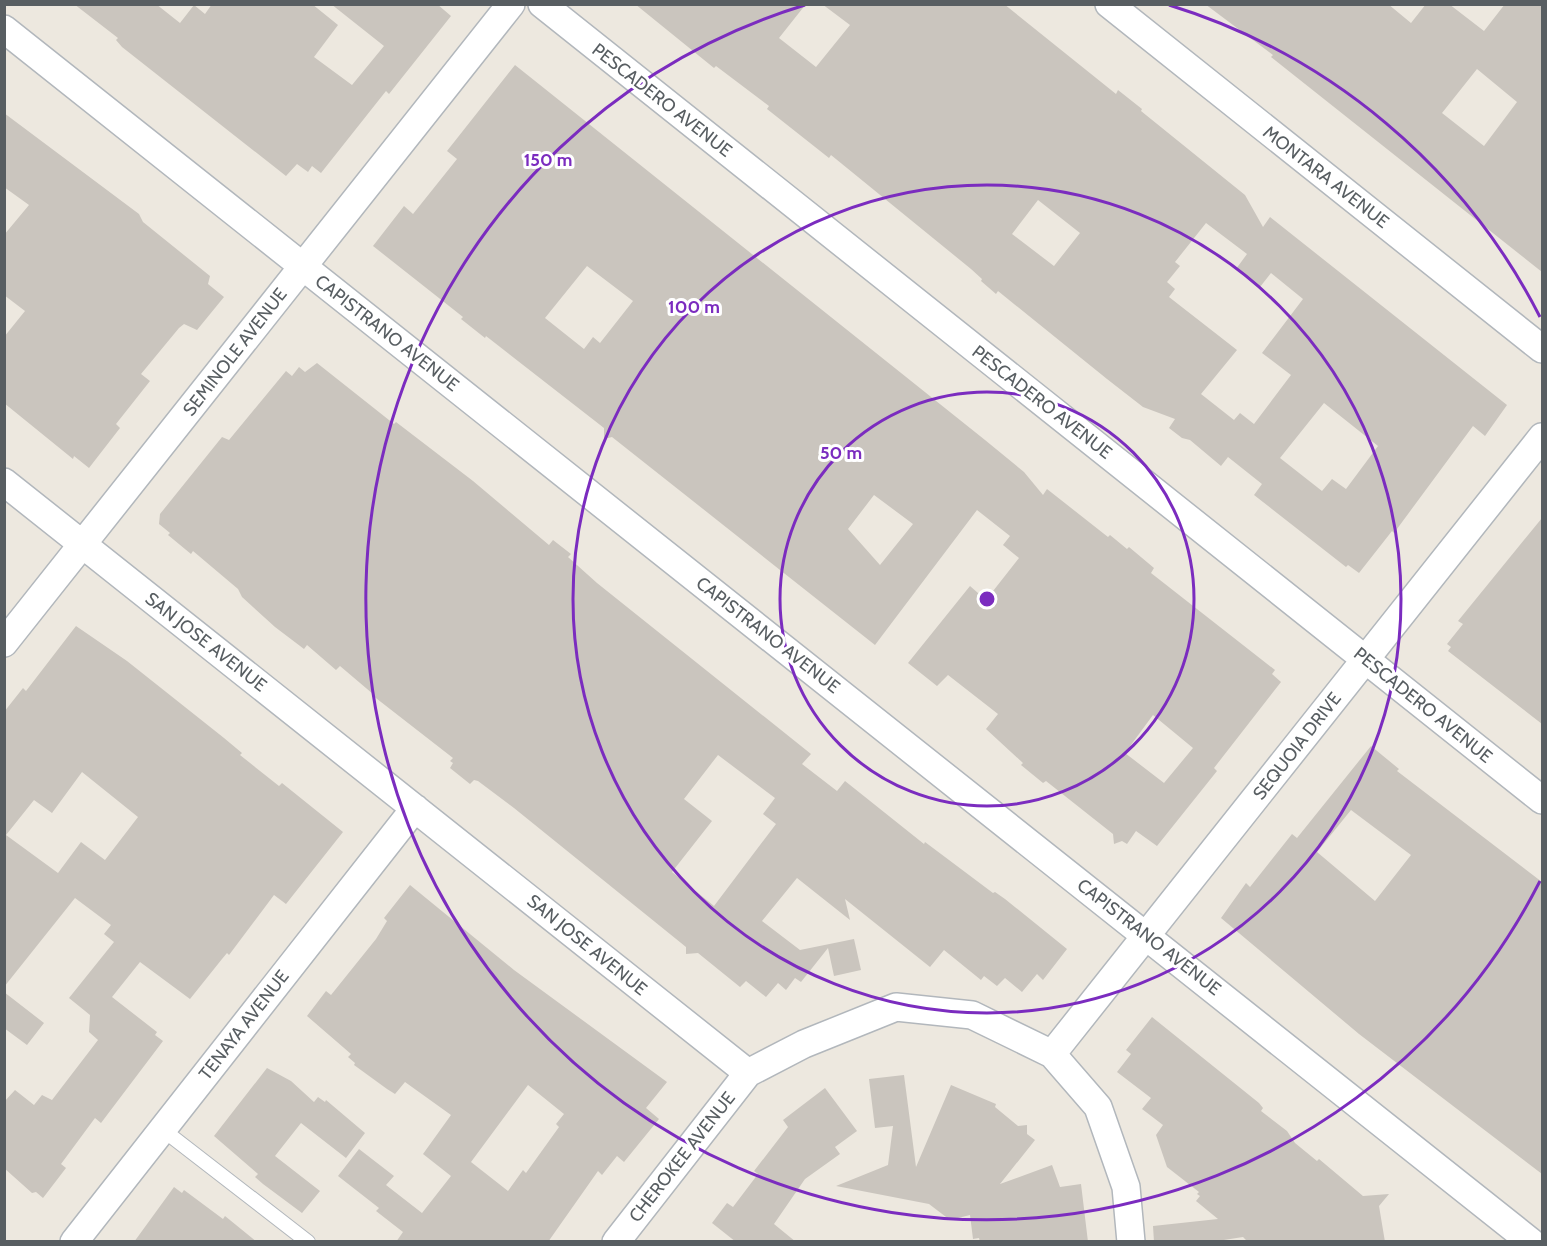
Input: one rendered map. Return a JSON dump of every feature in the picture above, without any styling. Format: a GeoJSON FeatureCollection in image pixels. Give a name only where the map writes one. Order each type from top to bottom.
{"type":"FeatureCollection","features":[{"type":"Feature","properties":{"kind":"street","name":"SEMINOLE AVENUE"},"geometry":{"type":"LineString","coordinates":[[4,643],[511,4]]}},
{"type":"Feature","properties":{"kind":"street","name":"PESCADERO AVENUE"},"geometry":{"type":"LineString","coordinates":[[542,4],[1542,800]]}},
{"type":"Feature","properties":{"kind":"street","name":"MONTARA AVENUE"},"geometry":{"type":"LineString","coordinates":[[1109,4],[1542,349]]}},
{"type":"Feature","properties":{"kind":"street","name":"CAPISTRANO AVENUE"},"geometry":{"type":"LineString","coordinates":[[4,29],[1531,1242]]}},
{"type":"Feature","properties":{"kind":"street","name":"SEQUOIA DRIVE"},"geometry":{"type":"LineString","coordinates":[[1052,1054],[1542,437]]}},
{"type":"Feature","properties":{"kind":"street","name":"SAN JOSE AVENUE"},"geometry":{"type":"LineString","coordinates":[[4,482],[748,1073]]}},
{"type":"Feature","properties":{"kind":"street","name":"TENAYA AVENUE"},"geometry":{"type":"LineString","coordinates":[[74,1242],[415,808]]}},
{"type":"Feature","properties":{"kind":"street"},"geometry":{"type":"LineString","coordinates":[[748,1073],[804,1044],[896,1007],[972,1015],[1052,1054],[1098,1107],[1126,1187],[1131,1242]]}},
{"type":"Feature","properties":{"kind":"street","name":"CHEROKEE AVENUE"},"geometry":{"type":"LineString","coordinates":[[616,1242],[748,1073]]}},
{"type":"Feature","properties":{"kind":"lane"},"geometry":{"type":"LineString","coordinates":[[162,1129],[308,1242]]}},
{"type":"Feature","properties":{"kind":"building"},"geometry":{"type":"Polygon","coordinates":[[[74,4],[156,4],[180,23],[194,5],[205,14],[212,4],[312,4],[338,25],[314,57],[352,85],[384,46],[331,4],[437,4],[451,16],[389,94],[386,91],[321,173],[312,166],[308,172],[297,164],[286,176],[122,47],[116,40],[118,38],[74,4]]]}},
{"type":"Feature","properties":{"kind":"building"},"geometry":{"type":"Polygon","coordinates":[[[635,4],[806,4],[779,38],[816,67],[850,25],[822,4],[1004,4],[1116,94],[1118,90],[1142,109],[1141,111],[1245,195],[1263,227],[1270,217],[1507,405],[1485,436],[1473,426],[1394,533],[1392,531],[1359,573],[1348,565],[1346,567],[1254,495],[1262,484],[1228,457],[1221,466],[1190,440],[1182,438],[1169,428],[1175,419],[1143,407],[998,291],[996,294],[971,269],[831,155],[829,158],[767,109],[769,106],[716,66],[714,68],[635,4]],[[1038,200],[1012,234],[1054,266],[1080,233],[1038,200]],[[1206,223],[1175,262],[1180,266],[1167,282],[1175,289],[1169,297],[1237,350],[1201,394],[1234,420],[1240,413],[1254,424],[1291,375],[1262,353],[1303,299],[1271,273],[1260,287],[1236,269],[1247,254],[1206,223]],[[1324,403],[1280,458],[1322,491],[1332,479],[1346,489],[1378,446],[1324,403]]]}},
{"type":"Feature","properties":{"kind":"building"},"geometry":{"type":"Polygon","coordinates":[[[1205,4],[1388,4],[1411,23],[1426,4],[1449,4],[1484,31],[1505,4],[1542,4],[1542,272],[1271,57],[1273,55],[1205,4]],[[1477,69],[1442,113],[1484,146],[1517,102],[1477,69]]]}},
{"type":"Feature","properties":{"kind":"building"},"geometry":{"type":"Polygon","coordinates":[[[515,65],[985,440],[1024,472],[1043,495],[1047,489],[1108,537],[1110,535],[1127,549],[1129,547],[1154,568],[1151,573],[1275,670],[1272,674],[1281,682],[1214,768],[1217,771],[1157,846],[1136,831],[1127,844],[1122,841],[1114,844],[1113,834],[1046,781],[1043,783],[1021,765],[1023,763],[986,729],[998,714],[948,675],[937,686],[908,663],[970,586],[986,600],[1019,558],[1003,545],[1010,536],[977,510],[875,645],[612,437],[604,439],[604,428],[486,336],[485,338],[461,319],[463,317],[373,246],[404,206],[413,214],[457,159],[447,151],[515,65]],[[587,266],[545,318],[584,349],[593,337],[600,343],[633,301],[587,266]],[[874,495],[848,529],[880,565],[913,524],[874,495]],[[1153,715],[1125,753],[1164,783],[1193,748],[1153,715]]]}},
{"type":"Feature","properties":{"kind":"building"},"geometry":{"type":"Polygon","coordinates":[[[4,113],[139,214],[143,222],[210,276],[208,284],[224,297],[197,330],[184,324],[179,328],[141,374],[150,381],[116,424],[120,428],[89,468],[74,456],[73,459],[4,403],[4,337],[25,311],[4,295],[4,235],[29,205],[4,187],[4,113]]]}},
{"type":"Feature","properties":{"kind":"building"},"geometry":{"type":"Polygon","coordinates":[[[317,363],[394,424],[396,422],[473,481],[549,545],[553,540],[571,554],[568,557],[597,583],[811,754],[802,764],[837,791],[845,781],[924,844],[925,842],[993,893],[1005,899],[1067,949],[1043,980],[1037,974],[1022,992],[1005,978],[997,986],[984,976],[981,980],[944,950],[930,967],[845,899],[850,920],[797,878],[762,921],[800,950],[854,939],[861,970],[834,976],[828,948],[801,982],[795,978],[786,990],[778,983],[766,997],[746,981],[740,987],[698,953],[686,954],[686,947],[514,808],[478,781],[474,780],[470,784],[450,768],[453,763],[450,761],[453,758],[372,695],[340,666],[336,670],[307,645],[304,649],[275,627],[242,597],[238,589],[193,551],[191,554],[168,535],[170,533],[159,524],[160,514],[222,437],[229,440],[286,371],[292,376],[299,367],[305,372],[317,363]],[[718,755],[684,799],[712,821],[672,872],[714,906],[776,824],[763,814],[775,798],[718,755]]]}},
{"type":"Feature","properties":{"kind":"building"},"geometry":{"type":"Polygon","coordinates":[[[1542,518],[1542,724],[1448,651],[1451,647],[1447,644],[1463,624],[1458,621],[1542,518]]]}},
{"type":"Feature","properties":{"kind":"building"},"geometry":{"type":"Polygon","coordinates":[[[76,626],[127,661],[224,738],[242,753],[240,755],[279,786],[282,783],[343,832],[286,904],[274,895],[229,955],[227,953],[190,999],[140,962],[112,997],[157,1032],[155,1035],[163,1041],[101,1123],[95,1118],[61,1164],[66,1168],[43,1198],[36,1192],[32,1193],[4,1168],[4,1102],[15,1090],[34,1105],[42,1095],[52,1100],[98,1040],[89,1032],[90,1015],[69,998],[114,942],[104,934],[111,925],[75,898],[4,987],[4,712],[23,688],[26,691],[76,626]],[[82,772],[52,813],[34,800],[6,835],[58,873],[81,842],[105,860],[138,817],[82,772]]]}},
{"type":"Feature","properties":{"kind":"building"},"geometry":{"type":"Polygon","coordinates":[[[1371,746],[1399,769],[1397,771],[1542,882],[1542,1174],[1359,1034],[1221,918],[1246,883],[1250,887],[1292,834],[1297,838],[1371,746]],[[1351,810],[1317,852],[1375,901],[1411,855],[1351,810]]]}},
{"type":"Feature","properties":{"kind":"building"},"geometry":{"type":"Polygon","coordinates":[[[410,885],[514,970],[667,1082],[646,1108],[659,1119],[624,1162],[617,1156],[602,1175],[598,1171],[548,1242],[396,1242],[403,1232],[376,1211],[379,1208],[338,1176],[359,1149],[394,1176],[386,1185],[422,1213],[451,1176],[423,1154],[451,1115],[405,1082],[395,1094],[387,1089],[354,1065],[355,1063],[348,1057],[351,1054],[307,1016],[326,991],[331,995],[376,939],[387,921],[384,918],[410,885]],[[528,1085],[471,1162],[508,1191],[523,1170],[526,1173],[559,1127],[556,1124],[564,1114],[528,1085]]]}},
{"type":"Feature","properties":{"kind":"building"},"geometry":{"type":"Polygon","coordinates":[[[4,992],[44,1023],[27,1045],[4,1028],[4,992]]]}},
{"type":"Feature","properties":{"kind":"building"},"geometry":{"type":"Polygon","coordinates":[[[1152,1017],[1259,1103],[1263,1108],[1261,1111],[1287,1131],[1295,1143],[1317,1161],[1319,1159],[1363,1196],[1389,1194],[1379,1206],[1385,1242],[1248,1242],[1243,1237],[1211,1242],[1154,1242],[1153,1226],[1218,1219],[1196,1201],[1200,1196],[1197,1194],[1199,1192],[1167,1167],[1156,1135],[1163,1125],[1142,1109],[1151,1098],[1117,1072],[1131,1054],[1126,1050],[1152,1017]]]}},
{"type":"Feature","properties":{"kind":"building"},"geometry":{"type":"Polygon","coordinates":[[[267,1068],[291,1081],[314,1102],[318,1097],[325,1102],[326,1100],[365,1133],[346,1158],[301,1123],[275,1156],[320,1191],[302,1213],[255,1177],[258,1174],[214,1136],[267,1068]]]}},
{"type":"Feature","properties":{"kind":"building"},"geometry":{"type":"Polygon","coordinates":[[[904,1075],[916,1167],[951,1085],[996,1104],[995,1107],[1018,1126],[1027,1125],[1027,1134],[1035,1140],[1000,1184],[1052,1165],[1060,1187],[1081,1184],[1088,1242],[980,1242],[979,1238],[973,1239],[970,1215],[950,1220],[929,1204],[836,1186],[888,1165],[893,1126],[875,1128],[869,1079],[904,1075]]]}},
{"type":"Feature","properties":{"kind":"building"},"geometry":{"type":"Polygon","coordinates":[[[825,1088],[857,1131],[835,1147],[840,1154],[805,1179],[774,1224],[796,1242],[736,1242],[712,1223],[727,1203],[733,1207],[758,1174],[754,1171],[788,1127],[783,1120],[825,1088]]]}},
{"type":"Feature","properties":{"kind":"building"},"geometry":{"type":"Polygon","coordinates":[[[174,1187],[182,1193],[184,1190],[223,1219],[225,1216],[257,1242],[134,1242],[174,1187]]]}}]}
